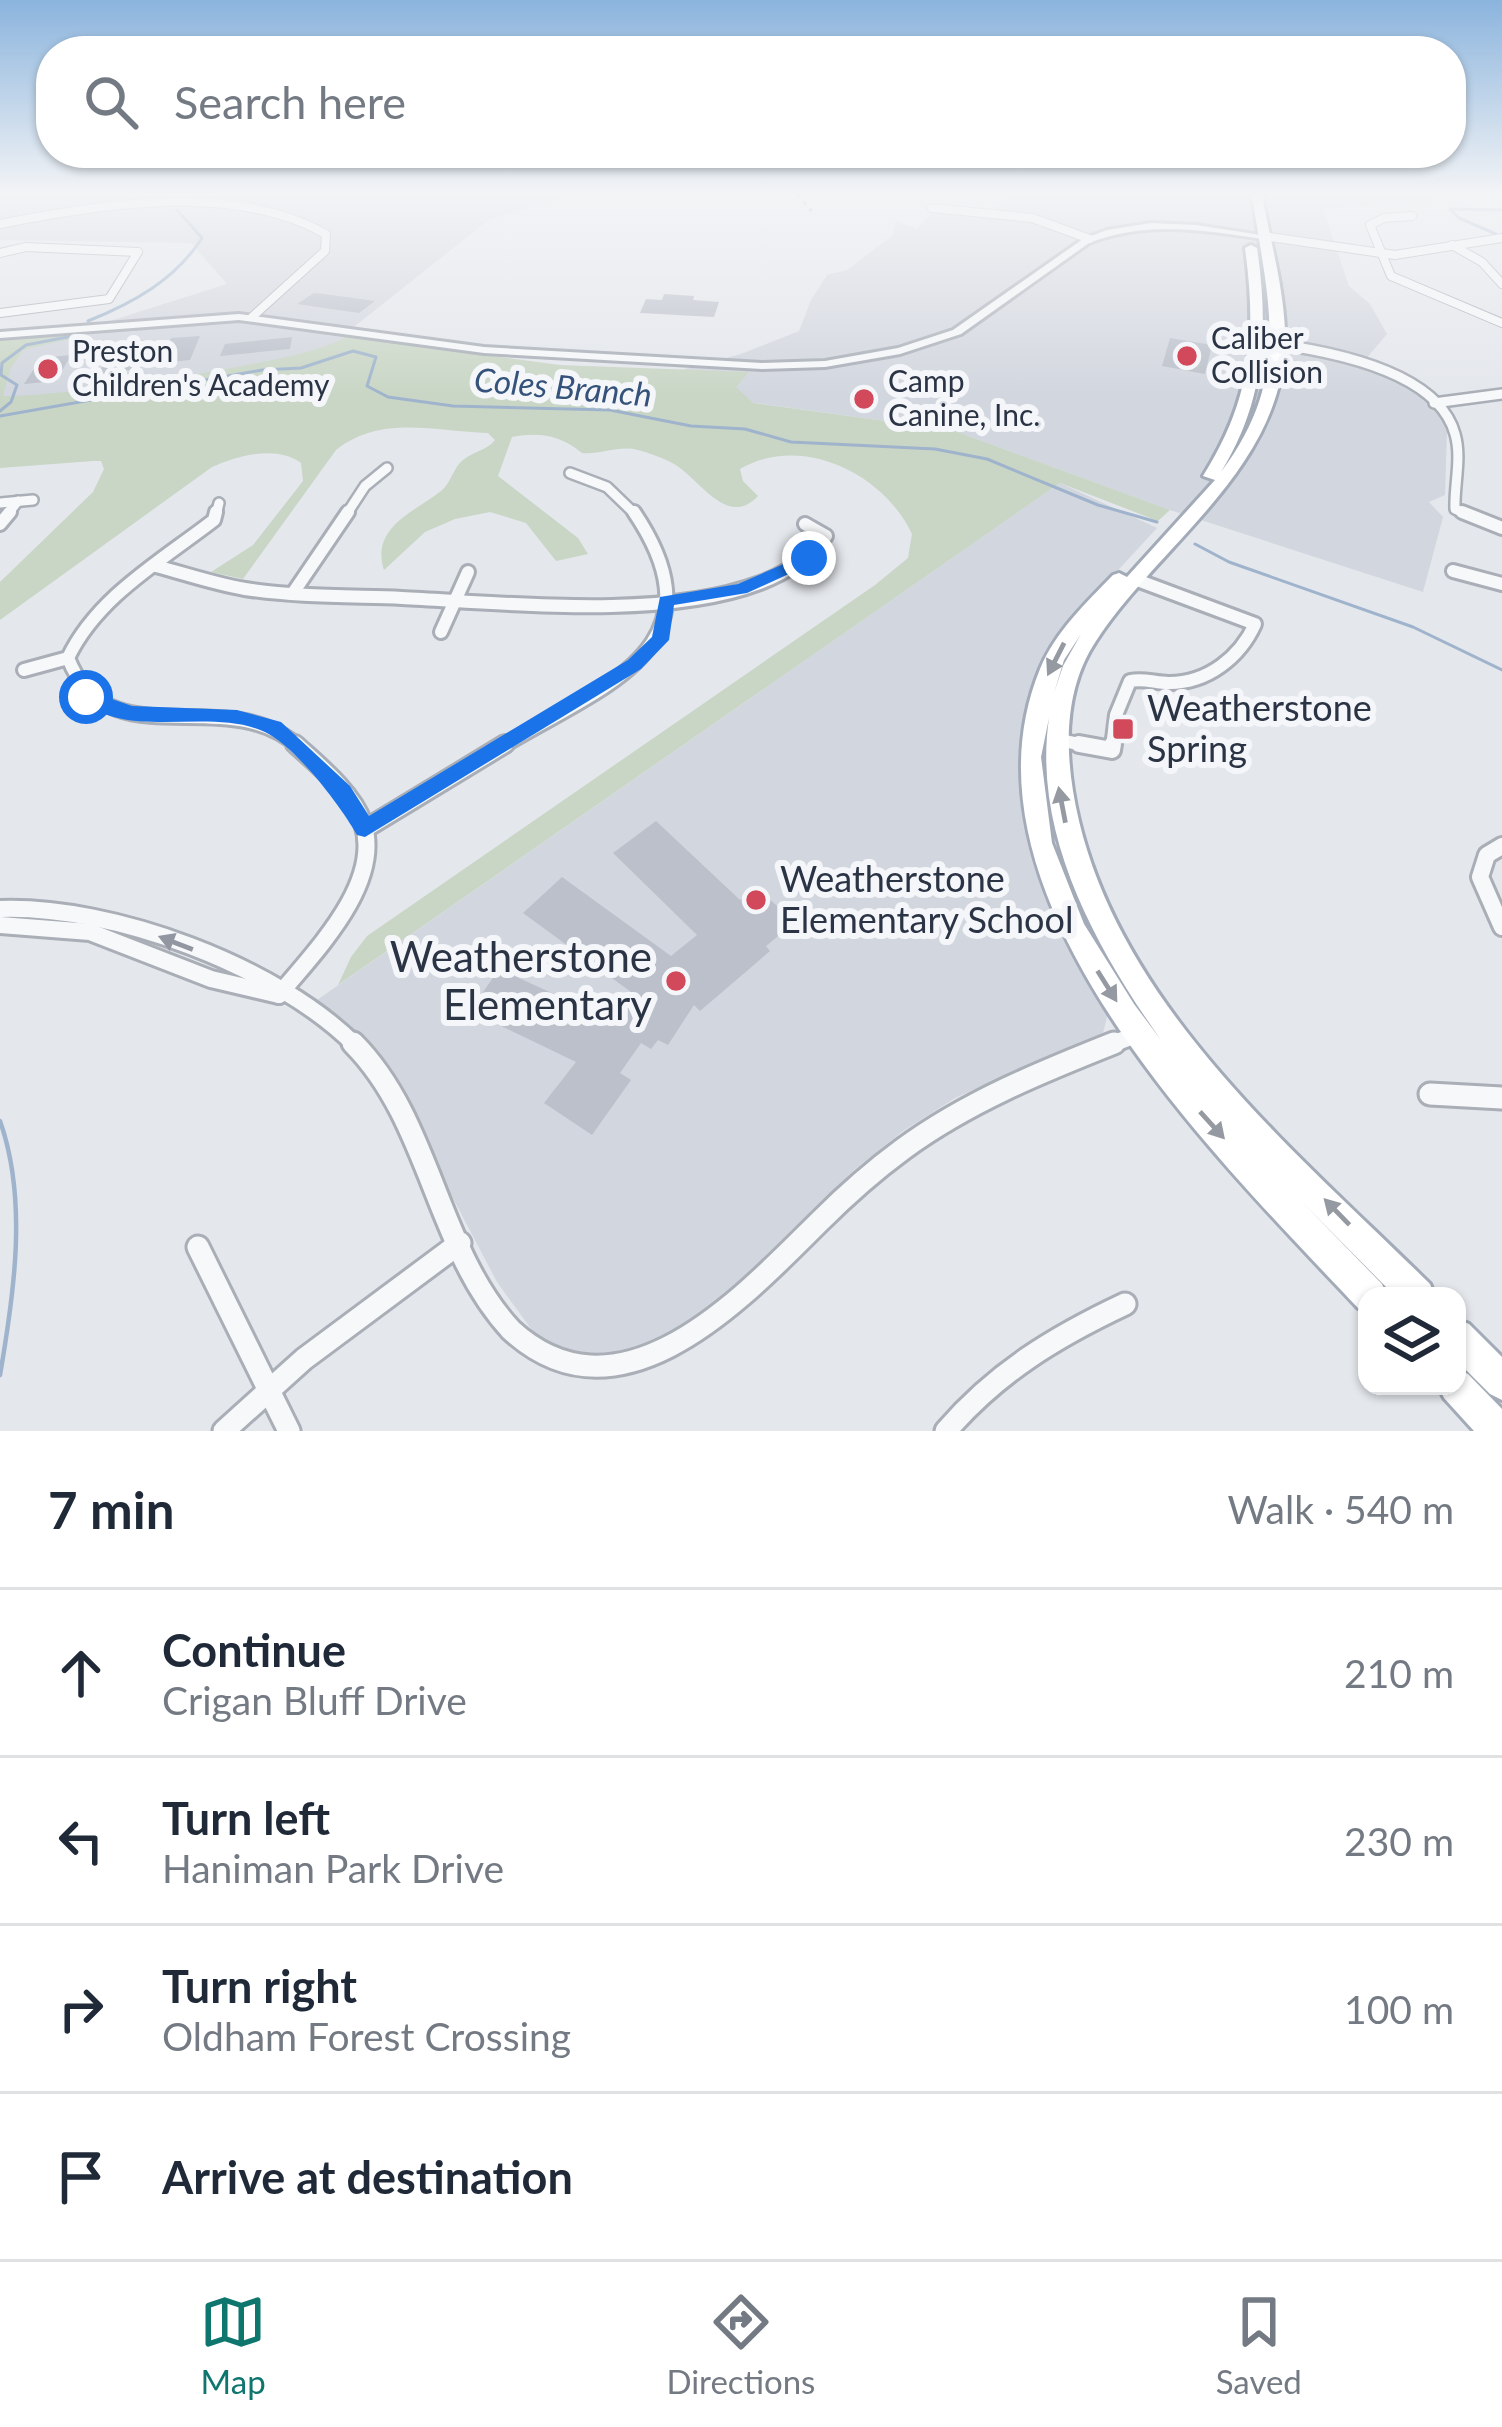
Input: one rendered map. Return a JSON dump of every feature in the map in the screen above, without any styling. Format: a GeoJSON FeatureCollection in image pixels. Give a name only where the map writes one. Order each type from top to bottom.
{"type":"FeatureCollection","features":[{"type":"Feature","properties":{"kind":"main road"},"geometry":{"type":"LineString","coordinates":[[1260,262],[1270,342],[1266,408],[1240,458],[1212,497],[1137,580],[1076,658],[1057,740],[1058,784],[1078,866],[1152,1028],[1217,1132],[1362,1287]]}},
{"type":"Feature","properties":{"kind":"main road"},"geometry":{"type":"LineString","coordinates":[[1270,342],[1231,444],[1196,498],[1066,640],[1047,674],[1031,735],[1032,799],[1048,868],[1081,942],[1152,1028],[1409,1287]]}},
{"type":"Feature","properties":{"kind":"main road"},"geometry":{"type":"LineString","coordinates":[[1466,1345],[1502,1382]]}},
{"type":"Feature","properties":{"kind":"main road"},"geometry":{"type":"LineString","coordinates":[[1464,1395],[1498,1431]]}},
{"type":"Feature","properties":{"kind":"street"},"geometry":{"type":"LineString","coordinates":[[0,313],[109,299],[133,262]]}},
{"type":"Feature","properties":{"kind":"street"},"geometry":{"type":"LineString","coordinates":[[252,317],[313,262]]}},
{"type":"Feature","properties":{"kind":"street"},"geometry":{"type":"LineString","coordinates":[[0,335],[199,317],[252,317],[484,350],[746,366],[811,365],[886,355],[947,336],[976,322],[1059,262]]}},
{"type":"Feature","properties":{"kind":"street"},"geometry":{"type":"LineString","coordinates":[[1386,262],[1398,283],[1502,322]]}},
{"type":"Feature","properties":{"kind":"street"},"geometry":{"type":"LineString","coordinates":[[1482,262],[1502,284]]}},
{"type":"Feature","properties":{"kind":"street"},"geometry":{"type":"LineString","coordinates":[[1270,342],[1372,367],[1434,403],[1455,432],[1455,509],[1502,528]]}},
{"type":"Feature","properties":{"kind":"street"},"geometry":{"type":"LineString","coordinates":[[1434,403],[1502,395]]}},
{"type":"Feature","properties":{"kind":"street"},"geometry":{"type":"LineString","coordinates":[[293,593],[365,486],[387,468]]}},
{"type":"Feature","properties":{"kind":"street"},"geometry":{"type":"LineString","coordinates":[[365,829],[635,664],[660,640],[666,601],[658,553],[642,519],[594,478],[570,473]]}},
{"type":"Feature","properties":{"kind":"street"},"geometry":{"type":"LineString","coordinates":[[0,502],[33,500]]}},
{"type":"Feature","properties":{"kind":"street"},"geometry":{"type":"LineString","coordinates":[[0,524],[18,501]]}},
{"type":"Feature","properties":{"kind":"street"},"geometry":{"type":"LineString","coordinates":[[24,670],[68,658],[93,616],[214,520],[219,502]]}},
{"type":"Feature","properties":{"kind":"street"},"geometry":{"type":"LineString","coordinates":[[156,566],[243,589],[293,593],[553,605],[666,601],[741,589],[793,568],[821,549],[826,536],[805,524]]}},
{"type":"Feature","properties":{"kind":"street"},"geometry":{"type":"LineString","coordinates":[[1454,571],[1502,584]]}},
{"type":"Feature","properties":{"kind":"street"},"geometry":{"type":"LineString","coordinates":[[441,632],[469,572]]}},
{"type":"Feature","properties":{"kind":"street"},"geometry":{"type":"LineString","coordinates":[[1031,735],[1112,750],[1117,715],[1130,681],[1144,678],[1175,683],[1239,655],[1255,624],[1137,580]]}},
{"type":"Feature","properties":{"kind":"street"},"geometry":{"type":"LineString","coordinates":[[68,658],[77,687],[106,707],[237,718],[274,728],[343,791],[365,829],[360,874],[350,901],[279,995]]}},
{"type":"Feature","properties":{"kind":"street"},"geometry":{"type":"LineString","coordinates":[[1502,846],[1487,855],[1480,878],[1502,927]]}},
{"type":"Feature","properties":{"kind":"street"},"geometry":{"type":"LineString","coordinates":[[0,909],[64,908],[106,916],[258,976],[279,995],[339,1029],[365,1056],[496,1312],[542,1355],[586,1370],[652,1364],[706,1333],[848,1192],[918,1138],[1012,1084],[1152,1028]]}},
{"type":"Feature","properties":{"kind":"street"},"geometry":{"type":"LineString","coordinates":[[0,926],[58,926],[101,935],[248,992],[279,995]]}},
{"type":"Feature","properties":{"kind":"street"},"geometry":{"type":"LineString","coordinates":[[1430,1094],[1502,1099]]}},
{"type":"Feature","properties":{"kind":"street"},"geometry":{"type":"LineString","coordinates":[[224,1431],[304,1359],[460,1243]]}},
{"type":"Feature","properties":{"kind":"street"},"geometry":{"type":"LineString","coordinates":[[198,1246],[289,1431]]}},
{"type":"Feature","properties":{"kind":"street"},"geometry":{"type":"LineString","coordinates":[[946,1431],[981,1388],[1009,1364],[1125,1304]]}},
{"type":"Feature","properties":{"kind":"shaded area"},"geometry":{"type":"Polygon","coordinates":[[[207,262],[436,262],[355,326],[331,352],[0,416],[0,336],[91,327],[227,284],[207,262]]]}},
{"type":"Feature","properties":{"kind":"shaded area"},"geometry":{"type":"Polygon","coordinates":[[[858,262],[1341,262],[1349,286],[1370,304],[1387,334],[1365,360],[1422,398],[1447,430],[1445,495],[1429,502],[1443,517],[1423,592],[1170,510],[952,430],[659,390],[674,372],[741,354],[799,331],[827,275],[858,262]]]}},
{"type":"Feature","properties":{"kind":"shaded area","name":"Weatherstone Elementary School"},"geometry":{"type":"Polygon","coordinates":[[[1060,483],[1157,528],[1050,644],[1023,731],[1022,792],[1038,866],[1067,934],[1103,997],[1108,1013],[1103,1033],[955,1098],[903,1131],[854,1170],[694,1325],[627,1357],[585,1356],[537,1337],[497,1282],[383,1065],[317,1000],[1060,483]]]}},
{"type":"Feature","properties":{"kind":"green space"},"geometry":{"type":"Polygon","coordinates":[[[84,336],[23,350],[10,370],[3,396],[125,385],[239,367],[326,346],[346,336],[560,365],[749,372],[736,387],[753,403],[952,430],[1170,510],[1158,521],[1060,483],[338,985],[367,936],[875,585],[908,558],[912,534],[882,493],[839,466],[814,458],[764,459],[740,469],[743,481],[758,496],[735,507],[714,498],[684,471],[652,454],[623,449],[582,453],[549,436],[531,435],[512,437],[498,476],[578,538],[588,554],[556,561],[526,523],[490,512],[455,519],[425,532],[384,570],[381,555],[389,531],[441,491],[463,460],[495,440],[488,433],[391,429],[372,432],[336,450],[243,579],[211,572],[253,545],[303,481],[301,463],[281,454],[257,454],[212,467],[0,620],[0,582],[93,492],[104,469],[101,461],[0,468],[0,341],[84,336]]]}},
{"type":"Feature","properties":{"kind":"building"},"geometry":{"type":"Polygon","coordinates":[[[314,293],[375,301],[359,313],[297,304],[314,293]]]}},
{"type":"Feature","properties":{"kind":"building"},"geometry":{"type":"Polygon","coordinates":[[[664,294],[719,302],[714,317],[640,313],[646,299],[662,300],[664,294]]]}},
{"type":"Feature","properties":{"kind":"building"},"geometry":{"type":"Polygon","coordinates":[[[200,336],[190,360],[160,363],[171,338],[200,336]]]}},
{"type":"Feature","properties":{"kind":"building"},"geometry":{"type":"Polygon","coordinates":[[[292,337],[290,349],[220,356],[225,344],[292,337]]]}},
{"type":"Feature","properties":{"kind":"building","name":"Caliber Collision"},"geometry":{"type":"Polygon","coordinates":[[[1170,338],[1212,345],[1205,374],[1162,366],[1170,338]]]}},
{"type":"Feature","properties":{"kind":"building"},"geometry":{"type":"Polygon","coordinates":[[[146,340],[131,370],[99,373],[115,343],[146,340]]]}},
{"type":"Feature","properties":{"kind":"building","name":"Preston Children's Academy"},"geometry":{"type":"Polygon","coordinates":[[[71,355],[56,381],[24,384],[41,358],[71,355]]]}},
{"type":"Feature","properties":{"kind":"building","name":"Weatherstone Elementary"},"geometry":{"type":"Polygon","coordinates":[[[656,821],[740,900],[756,887],[795,922],[766,946],[770,951],[700,1011],[694,1005],[668,1045],[658,1040],[651,1049],[641,1043],[620,1073],[631,1080],[592,1135],[544,1103],[576,1062],[470,1011],[499,969],[611,1020],[631,992],[523,913],[562,877],[671,956],[697,935],[613,853],[656,821]]]}},
{"type":"Feature","properties":{"kind":"waterway"},"geometry":{"type":"LineString","coordinates":[[88,321],[152,288],[183,262]]}},
{"type":"Feature","properties":{"kind":"waterway"},"geometry":{"type":"LineString","coordinates":[[0,411],[11,402],[17,385],[1,375],[2,363],[26,345],[78,335]]}},
{"type":"Feature","properties":{"kind":"waterway","name":"Coles Branch"},"geometry":{"type":"LineString","coordinates":[[0,416],[262,370],[301,368],[353,351],[376,357],[367,386],[388,397],[453,406],[610,410],[691,426],[745,429],[791,442],[935,449],[987,459],[1098,505],[1157,522]]}},
{"type":"Feature","properties":{"kind":"waterway","name":"Coles Branch"},"geometry":{"type":"LineString","coordinates":[[1195,544],[1229,562],[1413,627],[1502,670]]}},
{"type":"Feature","properties":{"kind":"waterway"},"geometry":{"type":"LineString","coordinates":[[0,1121],[9,1151],[16,1215],[14,1280],[0,1375]]}},
{"type":"Feature","properties":{"kind":"place","name":"Caliber Collision"},"geometry":{"type":"Point","coordinates":[1187,356]}},
{"type":"Feature","properties":{"kind":"place","name":"Preston Children's Academy"},"geometry":{"type":"Point","coordinates":[48,369]}},
{"type":"Feature","properties":{"kind":"place","name":"Camp Canine, Inc."},"geometry":{"type":"Point","coordinates":[864,399]}},
{"type":"Feature","properties":{"kind":"place","name":"Weatherstone Spring"},"geometry":{"type":"Point","coordinates":[1123,729]}},
{"type":"Feature","properties":{"kind":"place","name":"Weatherstone Elementary School"},"geometry":{"type":"Point","coordinates":[756,900]}},
{"type":"Feature","properties":{"kind":"place","name":"Weatherstone Elementary"},"geometry":{"type":"Point","coordinates":[676,981]}},
{"type":"Feature","properties":{"kind":"route"},"geometry":{"type":"LineString","coordinates":[[86,697],[131,713],[265,723],[288,737],[343,791],[365,829],[635,664],[660,640],[666,601],[741,589],[809,558]]}}]}
